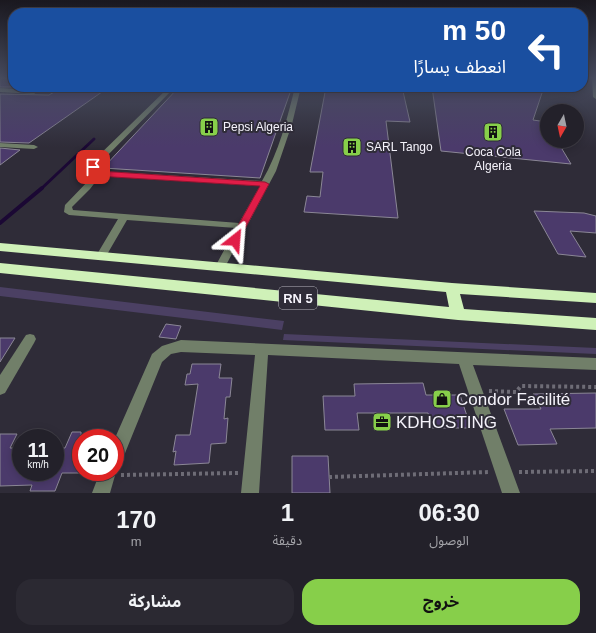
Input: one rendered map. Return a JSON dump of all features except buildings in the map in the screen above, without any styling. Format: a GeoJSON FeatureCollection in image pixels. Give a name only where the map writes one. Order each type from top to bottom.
{"type":"FeatureCollection","features":[{"type":"Feature","properties":{"kind":"highway","name":"RN 5"},"geometry":{"type":"LineString","coordinates":[[0,247],[452,288],[596,298]]}},
{"type":"Feature","properties":{"kind":"highway","name":"RN 5"},"geometry":{"type":"LineString","coordinates":[[0,268],[458,314],[596,324]]}},
{"type":"Feature","properties":{"kind":"highway"},"geometry":{"type":"LineString","coordinates":[[452,288],[458,314]]}},
{"type":"Feature","properties":{"kind":"street"},"geometry":{"type":"LineString","coordinates":[[97,173],[93,167],[95,164],[158,101]]}},
{"type":"Feature","properties":{"kind":"street"},"geometry":{"type":"LineString","coordinates":[[220,267],[272,171],[290,124],[295,101]]}},
{"type":"Feature","properties":{"kind":"street"},"geometry":{"type":"LineString","coordinates":[[0,145],[34,147]]}},
{"type":"Feature","properties":{"kind":"street"},"geometry":{"type":"LineString","coordinates":[[97,173],[265,184]]}},
{"type":"Feature","properties":{"kind":"street"},"geometry":{"type":"LineString","coordinates":[[97,173],[94,180],[68,207],[69,212],[242,226]]}},
{"type":"Feature","properties":{"kind":"street"},"geometry":{"type":"LineString","coordinates":[[101,256],[124,217]]}},
{"type":"Feature","properties":{"kind":"street"},"geometry":{"type":"LineString","coordinates":[[0,388],[30,339]]}},
{"type":"Feature","properties":{"kind":"street"},"geometry":{"type":"LineString","coordinates":[[124,434],[156,358],[167,350],[181,346],[596,364]]}},
{"type":"Feature","properties":{"kind":"street"},"geometry":{"type":"LineString","coordinates":[[250,493],[262,350]]}},
{"type":"Feature","properties":{"kind":"street"},"geometry":{"type":"LineString","coordinates":[[464,358],[511,493]]}},
{"type":"Feature","properties":{"kind":"street"},"geometry":{"type":"LineString","coordinates":[[101,493],[105,481]]}},
{"type":"Feature","properties":{"kind":"path"},"geometry":{"type":"LineString","coordinates":[[475,391],[516,392],[521,386],[596,387]]}},
{"type":"Feature","properties":{"kind":"path"},"geometry":{"type":"LineString","coordinates":[[329,477],[596,471]]}},
{"type":"Feature","properties":{"kind":"path"},"geometry":{"type":"LineString","coordinates":[[124,474],[252,473]]}},
{"type":"Feature","properties":{"kind":"shaded area"},"geometry":{"type":"Polygon","coordinates":[[[0,287],[284,321],[282,330],[0,296],[0,287]]]}},
{"type":"Feature","properties":{"kind":"shaded area"},"geometry":{"type":"Polygon","coordinates":[[[284,334],[596,348],[596,354],[283,340],[284,334]]]}},
{"type":"Feature","properties":{"kind":"waterway"},"geometry":{"type":"LineString","coordinates":[[41,189],[94,139]]}},
{"type":"Feature","properties":{"kind":"waterway"},"geometry":{"type":"LineString","coordinates":[[0,223],[42,188]]}},
{"type":"Feature","properties":{"kind":"place","name":"Pepsi Algeria"},"geometry":{"type":"Point","coordinates":[209,127]}},
{"type":"Feature","properties":{"kind":"place","name":"Coca Cola Algeria"},"geometry":{"type":"Point","coordinates":[493,132]}},
{"type":"Feature","properties":{"kind":"place","name":"SARL Tango"},"geometry":{"type":"Point","coordinates":[352,147]}},
{"type":"Feature","properties":{"kind":"place","name":"Condor Facilité"},"geometry":{"type":"Point","coordinates":[442,399]}},
{"type":"Feature","properties":{"kind":"place","name":"KDHOSTING"},"geometry":{"type":"Point","coordinates":[382,422]}},
{"type":"Feature","properties":{"kind":"route"},"geometry":{"type":"LineString","coordinates":[[93,167],[97,173],[265,184],[235,240]]}}]}
